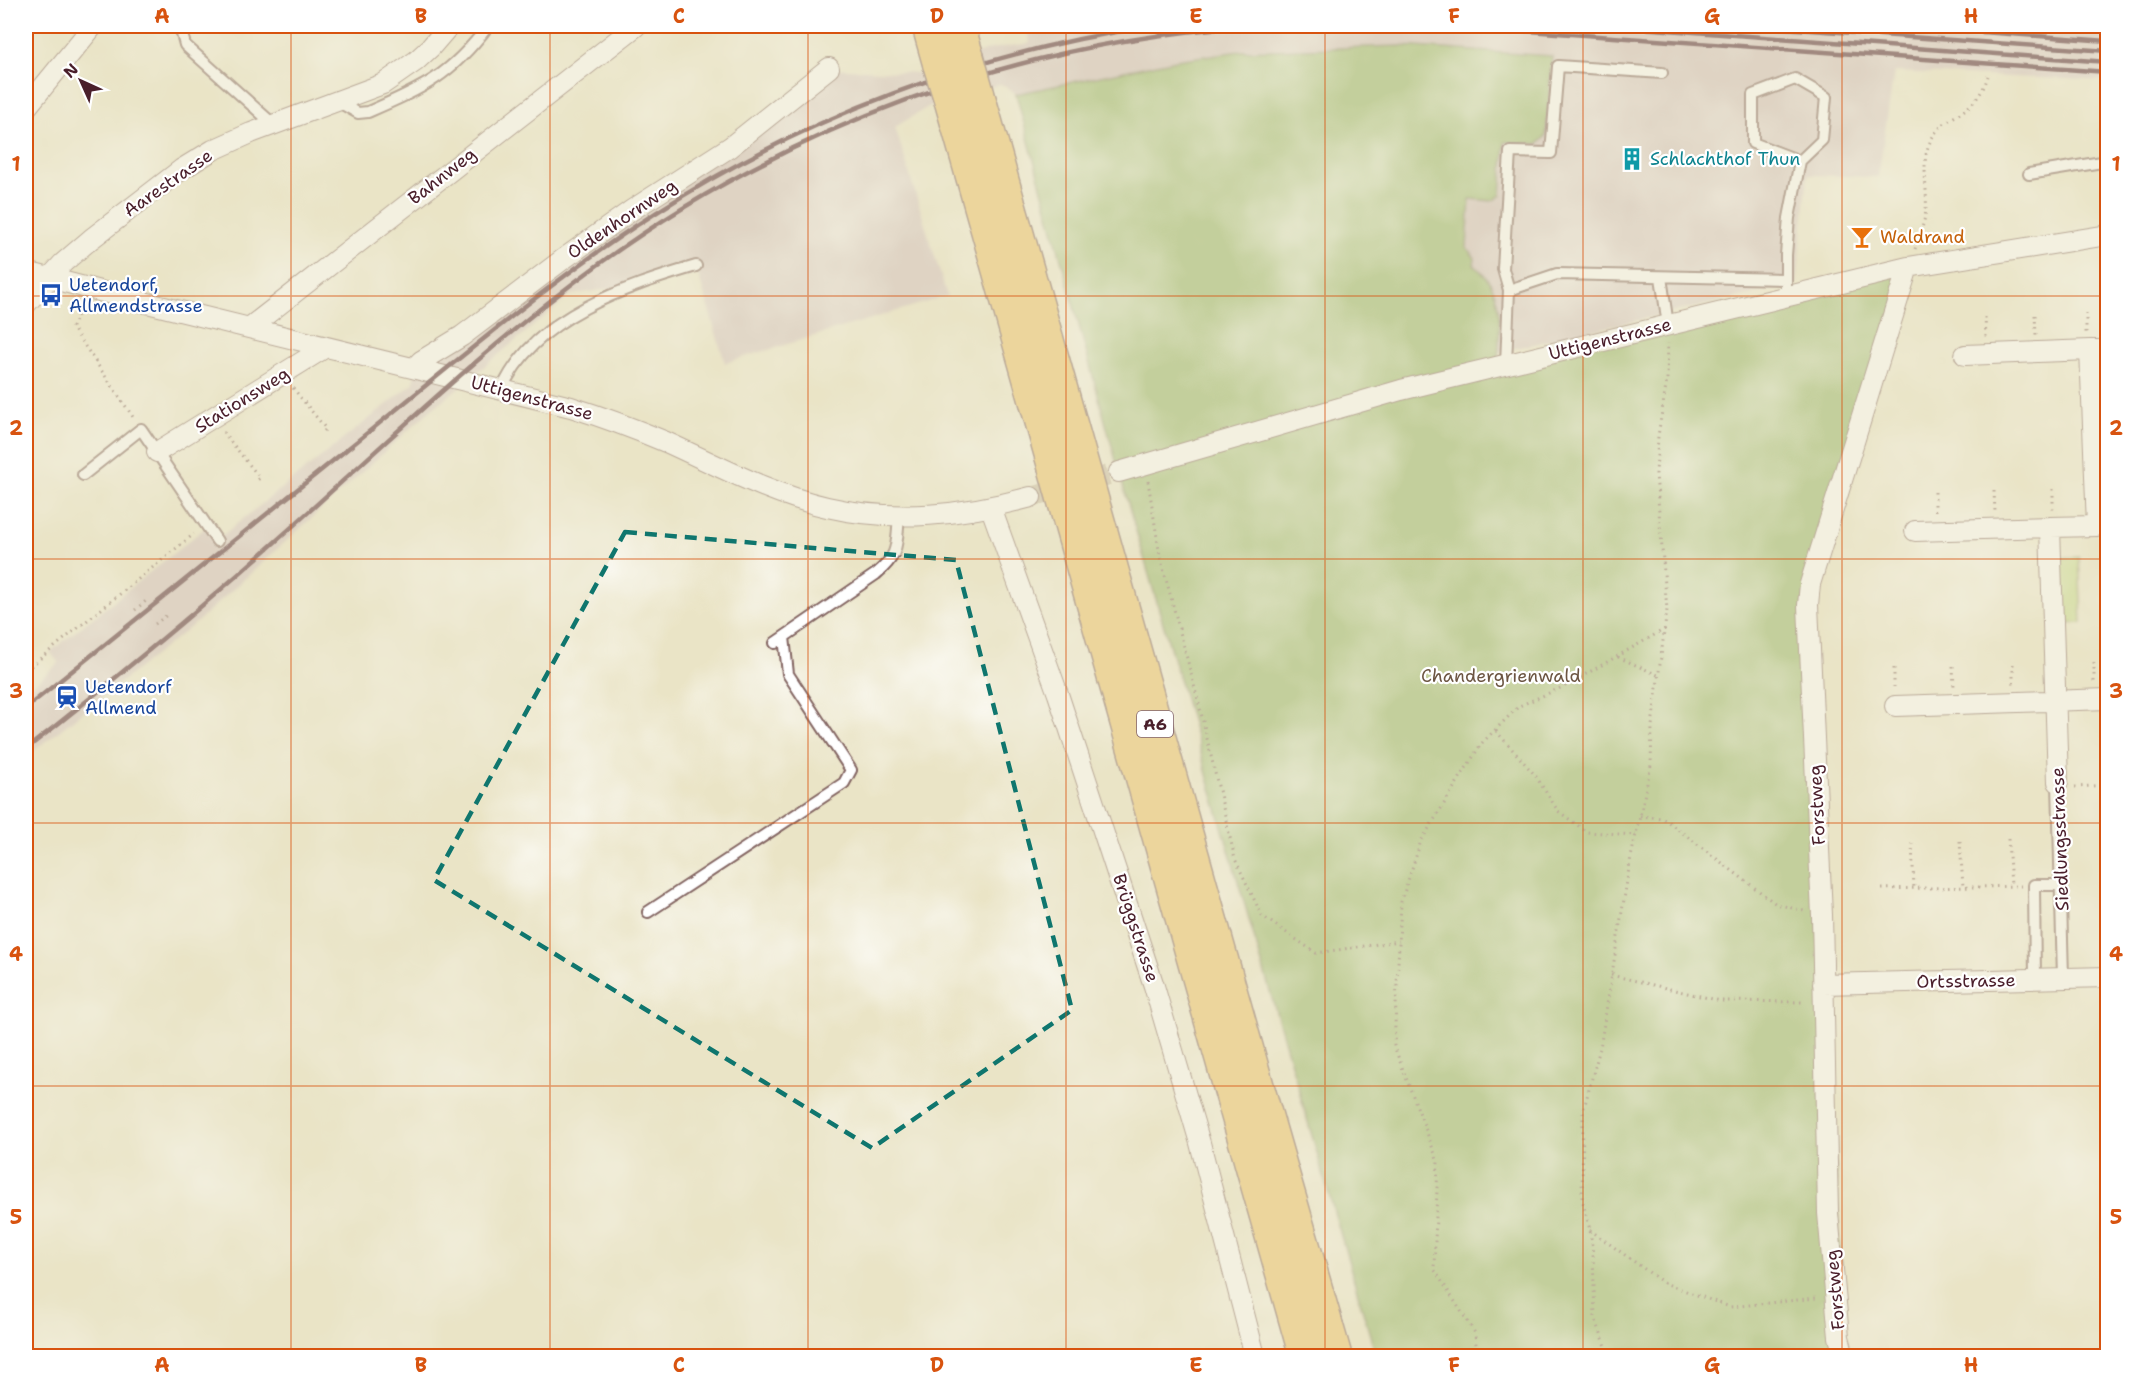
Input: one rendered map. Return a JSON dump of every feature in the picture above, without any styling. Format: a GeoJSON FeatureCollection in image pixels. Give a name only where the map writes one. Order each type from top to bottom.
{"type":"FeatureCollection","features":[{"type":"Feature","properties":{"kind":"highway","name":"A6"},"geometry":{"type":"LineString","coordinates":[[929,26],[954,61],[1335,1356]]}},
{"type":"Feature","properties":{"kind":"highway","name":"A6"},"geometry":{"type":"LineString","coordinates":[[954,61],[958,26]]}},
{"type":"Feature","properties":{"kind":"highway","name":"A6"},"geometry":{"type":"LineString","coordinates":[[964,96],[1306,1356]]}},
{"type":"Feature","properties":{"kind":"street"},"geometry":{"type":"LineString","coordinates":[[26,108],[93,26]]}},
{"type":"Feature","properties":{"kind":"street","name":"Aarestrasse"},"geometry":{"type":"LineString","coordinates":[[26,304],[48,278],[90,239],[182,169],[213,150],[273,124],[383,84],[402,73],[430,48],[449,26]]}},
{"type":"Feature","properties":{"kind":"street","name":"Bahnweg"},"geometry":{"type":"LineString","coordinates":[[249,328],[636,26]]}},
{"type":"Feature","properties":{"kind":"street","name":"Oldenhornweg"},"geometry":{"type":"LineString","coordinates":[[414,368],[421,361],[462,336],[597,235],[730,147],[830,68]]}},
{"type":"Feature","properties":{"kind":"street","name":"Uttigenstrasse"},"geometry":{"type":"LineString","coordinates":[[1119,472],[1401,390],[1668,325],[1786,288],[2108,236]]}},
{"type":"Feature","properties":{"kind":"street","name":"Forstweg"},"geometry":{"type":"LineString","coordinates":[[1844,1356],[1839,1337],[1834,1296],[1828,1213],[1822,915],[1808,605],[1810,584],[1908,267]]}},
{"type":"Feature","properties":{"kind":"street","name":"Uttigenstrasse"},"geometry":{"type":"LineString","coordinates":[[26,272],[571,407],[619,423],[757,484],[802,500],[848,511],[899,516],[951,514],[991,508],[1031,497]]}},
{"type":"Feature","properties":{"kind":"street","name":"Stationsweg"},"geometry":{"type":"LineString","coordinates":[[157,452],[326,347]]}},
{"type":"Feature","properties":{"kind":"street"},"geometry":{"type":"LineString","coordinates":[[1915,531],[2097,526],[2099,350],[1965,355]]}},
{"type":"Feature","properties":{"kind":"street","name":"Brüggstrasse"},"geometry":{"type":"LineString","coordinates":[[991,508],[1065,716],[1154,986],[1200,1143],[1255,1356]]}},
{"type":"Feature","properties":{"kind":"street","name":"Siedlungsstrasse"},"geometry":{"type":"LineString","coordinates":[[2050,527],[2058,784]]}},
{"type":"Feature","properties":{"kind":"street"},"geometry":{"type":"LineString","coordinates":[[1895,706],[2108,699]]}},
{"type":"Feature","properties":{"kind":"street","name":"Ortsstrasse"},"geometry":{"type":"LineString","coordinates":[[1824,993],[2035,979],[2108,977]]}},
{"type":"Feature","properties":{"kind":"lane"},"geometry":{"type":"LineString","coordinates":[[185,26],[182,34],[186,45],[273,124]]}},
{"type":"Feature","properties":{"kind":"lane"},"geometry":{"type":"LineString","coordinates":[[337,101],[358,113],[368,112],[422,88],[457,63],[488,26]]}},
{"type":"Feature","properties":{"kind":"lane"},"geometry":{"type":"LineString","coordinates":[[1506,364],[1509,290],[1503,269],[1510,152],[1551,153],[1558,66],[1662,73]]}},
{"type":"Feature","properties":{"kind":"lane"},"geometry":{"type":"LineString","coordinates":[[1509,290],[1557,274],[1661,277],[1786,288],[1789,218],[1800,161],[1822,140],[1826,97],[1795,79],[1753,95],[1753,143],[1800,161]]}},
{"type":"Feature","properties":{"kind":"lane"},"geometry":{"type":"LineString","coordinates":[[2029,174],[2108,161]]}},
{"type":"Feature","properties":{"kind":"lane"},"geometry":{"type":"LineString","coordinates":[[502,389],[517,362],[532,347],[553,328],[585,307],[649,280],[696,266]]}},
{"type":"Feature","properties":{"kind":"lane"},"geometry":{"type":"LineString","coordinates":[[1661,277],[1668,325]]}},
{"type":"Feature","properties":{"kind":"lane"},"geometry":{"type":"LineString","coordinates":[[83,475],[141,429],[217,542]]}},
{"type":"Feature","properties":{"kind":"lane"},"geometry":{"type":"LineString","coordinates":[[648,912],[844,783],[851,770],[788,674],[779,640],[876,574],[888,563],[896,552],[899,516]]}},
{"type":"Feature","properties":{"kind":"lane","name":"Siedlungsstrasse"},"geometry":{"type":"LineString","coordinates":[[2058,784],[2063,978]]}},
{"type":"Feature","properties":{"kind":"lane"},"geometry":{"type":"LineString","coordinates":[[2035,979],[2034,885],[2061,885]]}},
{"type":"Feature","properties":{"kind":"path"},"geometry":{"type":"LineString","coordinates":[[1908,267],[1926,210],[1925,163],[1930,140],[1936,131],[1977,100],[1988,76]]}},
{"type":"Feature","properties":{"kind":"path"},"geometry":{"type":"LineString","coordinates":[[89,289],[72,327],[141,429]]}},
{"type":"Feature","properties":{"kind":"path"},"geometry":{"type":"LineString","coordinates":[[1610,1356],[1595,1318],[1593,1254],[1582,1199],[1583,1112],[1600,1048],[1630,862],[1651,765],[1652,726],[1666,628],[1667,610],[1656,474],[1658,436],[1669,359],[1668,325]]}},
{"type":"Feature","properties":{"kind":"path"},"geometry":{"type":"LineString","coordinates":[[283,374],[296,396],[314,419],[326,429],[322,433]]}},
{"type":"Feature","properties":{"kind":"path"},"geometry":{"type":"LineString","coordinates":[[213,418],[226,439],[260,478],[256,481]]}},
{"type":"Feature","properties":{"kind":"path"},"geometry":{"type":"LineString","coordinates":[[1145,464],[1160,556],[1199,704],[1235,859],[1262,916],[1316,953],[1400,941]]}},
{"type":"Feature","properties":{"kind":"path"},"geometry":{"type":"LineString","coordinates":[[26,670],[206,525]]}},
{"type":"Feature","properties":{"kind":"path"},"geometry":{"type":"LineString","coordinates":[[135,610],[147,600]]}},
{"type":"Feature","properties":{"kind":"path"},"geometry":{"type":"LineString","coordinates":[[155,624],[166,615]]}},
{"type":"Feature","properties":{"kind":"path"},"geometry":{"type":"LineString","coordinates":[[1476,1356],[1475,1333],[1434,1269],[1438,1162],[1394,1046],[1401,902],[1421,841],[1481,744],[1519,706],[1565,686],[1666,628]]}},
{"type":"Feature","properties":{"kind":"path"},"geometry":{"type":"LineString","coordinates":[[1618,657],[1660,676]]}},
{"type":"Feature","properties":{"kind":"path"},"geometry":{"type":"LineString","coordinates":[[1495,730],[1534,775],[1558,811],[1587,832],[1636,835]]}},
{"type":"Feature","properties":{"kind":"path"},"geometry":{"type":"LineString","coordinates":[[2058,784],[2108,785]]}},
{"type":"Feature","properties":{"kind":"path"},"geometry":{"type":"LineString","coordinates":[[1640,816],[1663,818],[1776,904],[1822,915]]}},
{"type":"Feature","properties":{"kind":"path"},"geometry":{"type":"LineString","coordinates":[[2008,839],[2011,886]]}},
{"type":"Feature","properties":{"kind":"path"},"geometry":{"type":"LineString","coordinates":[[1960,841],[1963,887]]}},
{"type":"Feature","properties":{"kind":"path"},"geometry":{"type":"LineString","coordinates":[[1911,896],[1912,843]]}},
{"type":"Feature","properties":{"kind":"path"},"geometry":{"type":"LineString","coordinates":[[1882,890],[2034,885]]}},
{"type":"Feature","properties":{"kind":"path"},"geometry":{"type":"LineString","coordinates":[[1975,887],[1976,895]]}},
{"type":"Feature","properties":{"kind":"path"},"geometry":{"type":"LineString","coordinates":[[1611,975],[1720,1001],[1824,993]]}},
{"type":"Feature","properties":{"kind":"path"},"geometry":{"type":"LineString","coordinates":[[1590,1230],[1664,1283],[1730,1307],[1834,1296]]}},
{"type":"Feature","properties":{"kind":"highlighted area"},"geometry":{"type":"Polygon","coordinates":[[[625,532],[956,560],[1072,1010],[872,1148],[434,880],[625,532]]]}},
{"type":"Feature","properties":{"kind":"shaded area"},"geometry":{"type":"Polygon","coordinates":[[[1026,26],[2069,26],[2107,28],[2107,81],[1894,72],[1878,177],[1808,175],[1797,284],[1498,352],[1497,303],[1488,280],[1474,264],[1474,258],[1467,248],[1471,199],[1495,200],[1502,191],[1504,142],[1538,144],[1546,136],[1552,56],[1400,46],[1240,51],[1176,60],[1016,94],[1001,84],[928,107],[895,127],[947,296],[725,363],[698,274],[571,295],[425,415],[197,622],[26,757],[26,691],[59,663],[50,652],[210,524],[219,538],[414,383],[414,368],[829,68],[918,73],[991,49],[1030,43],[1026,26]]]}},
{"type":"Feature","properties":{"kind":"green space","name":"Chandergrienwald"},"geometry":{"type":"Polygon","coordinates":[[[1400,46],[1552,56],[1546,136],[1538,144],[1505,142],[1501,195],[1492,201],[1470,199],[1467,248],[1475,258],[1474,264],[1490,283],[1498,305],[1500,325],[1498,365],[1908,267],[1810,584],[1844,1356],[1376,1356],[1119,472],[1016,94],[1176,60],[1240,51],[1400,46]]]}},
{"type":"Feature","properties":{"kind":"green space"},"geometry":{"type":"Polygon","coordinates":[[[2079,557],[2082,623],[2060,624],[2057,558],[2079,557]]]}},
{"type":"Feature","properties":{"kind":"tunnel"},"geometry":{"type":"LineString","coordinates":[[1031,497],[1119,472]]}},
{"type":"Feature","properties":{"kind":"railway"},"geometry":{"type":"LineString","coordinates":[[26,708],[545,291],[654,214],[711,179],[770,147],[893,93],[957,71],[1021,53],[1153,26]]}},
{"type":"Feature","properties":{"kind":"railway"},"geometry":{"type":"LineString","coordinates":[[26,749],[221,590],[517,327],[599,264],[672,215],[748,171],[826,133],[907,100],[991,72],[1075,51],[1161,35],[1248,26]]}},
{"type":"Feature","properties":{"kind":"railway"},"geometry":{"type":"LineString","coordinates":[[1456,26],[2108,72]]}},
{"type":"Feature","properties":{"kind":"railway"},"geometry":{"type":"LineString","coordinates":[[1611,26],[2108,62]]}},
{"type":"Feature","properties":{"kind":"railway"},"geometry":{"type":"LineString","coordinates":[[1753,26],[2108,51]]}},
{"type":"Feature","properties":{"kind":"railway"},"geometry":{"type":"LineString","coordinates":[[1898,26],[2108,41]]}},
{"type":"Feature","properties":{"kind":"place","name":"Schlachthof Thun"},"geometry":{"type":"Point","coordinates":[1632,159]}},
{"type":"Feature","properties":{"kind":"place","name":"Waldrand"},"geometry":{"type":"Point","coordinates":[1862,237]}},
{"type":"Feature","properties":{"kind":"place","name":"Uetendorf, Allmendstrasse"},"geometry":{"type":"Point","coordinates":[51,295]}},
{"type":"Feature","properties":{"kind":"place","name":"Uetendorf Allmend"},"geometry":{"type":"Point","coordinates":[67,697]}}]}
